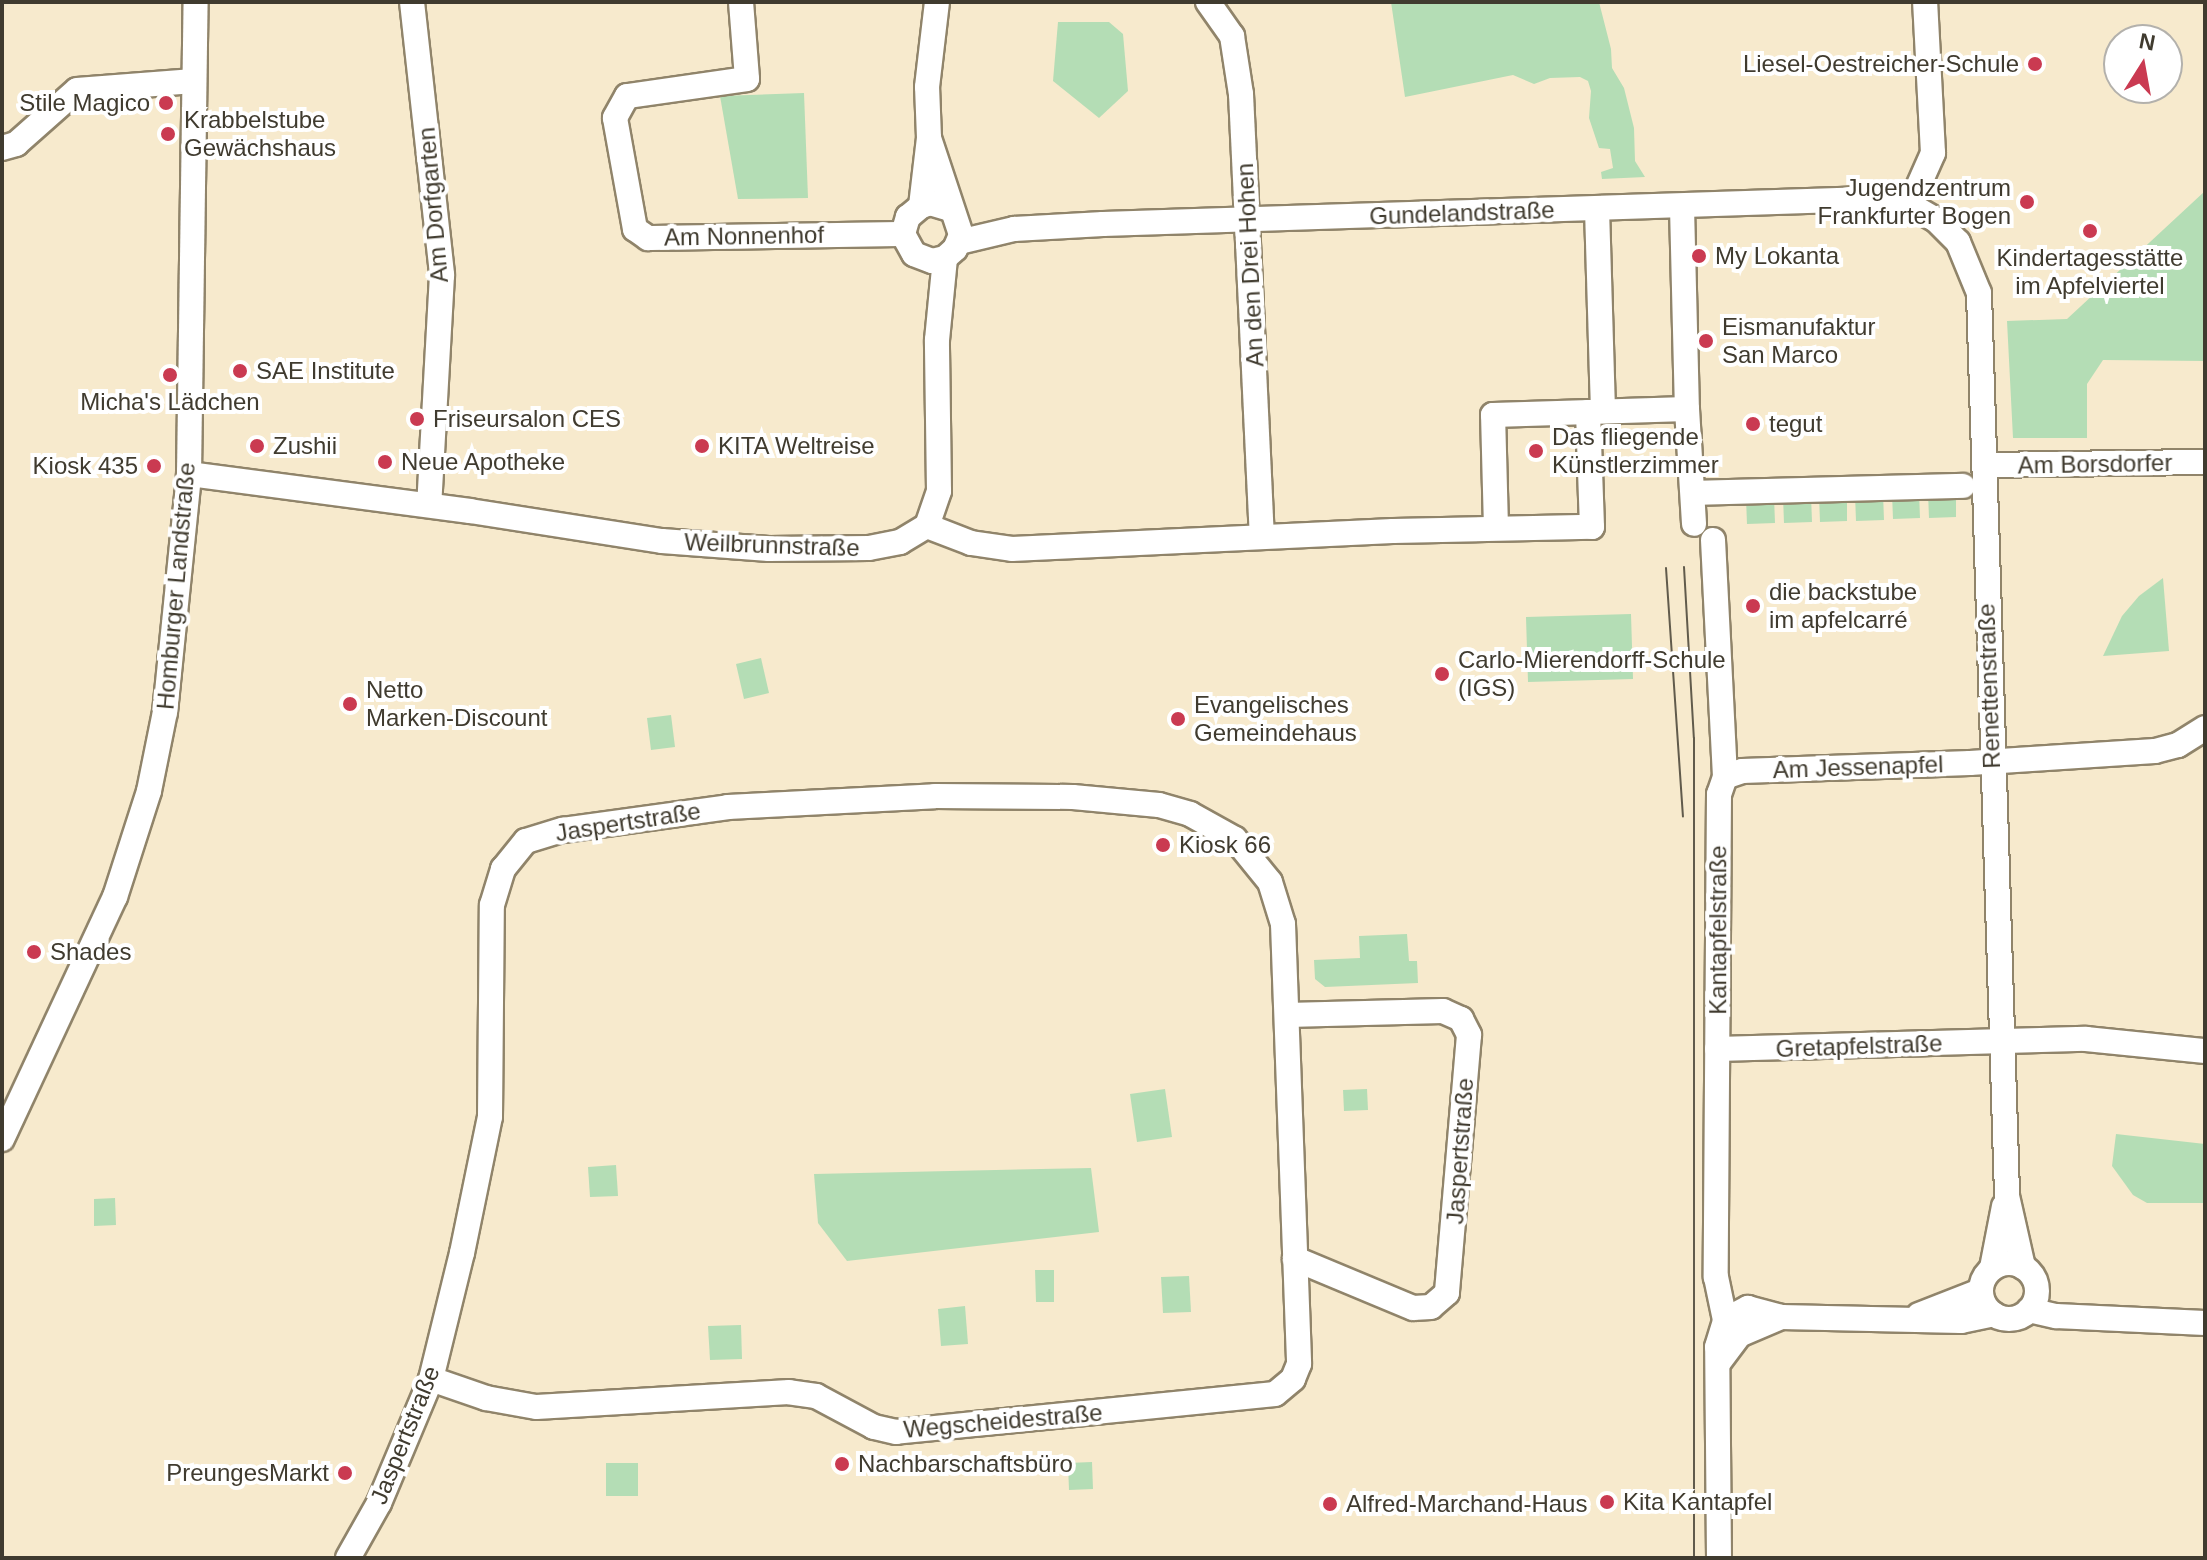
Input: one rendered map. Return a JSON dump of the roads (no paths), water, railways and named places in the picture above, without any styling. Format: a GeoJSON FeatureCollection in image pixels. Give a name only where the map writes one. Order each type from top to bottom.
{"type":"FeatureCollection","features":[{"type":"Feature","properties":{"kind":"street","name":"Homburger Landstraße"},"geometry":{"type":"LineString","coordinates":[[2,1139],[92,952],[130,856],[165,712],[189,474],[196,2]]}},
{"type":"Feature","properties":{"kind":"street","name":"Am Dorfgarten"},"geometry":{"type":"LineString","coordinates":[[412,2],[442,275],[429,505]]}},
{"type":"Feature","properties":{"kind":"street","name":"Am Nonnenhof"},"geometry":{"type":"LineString","coordinates":[[741,2],[747,79],[627,96],[615,118],[635,229],[648,238],[903,234]]}},
{"type":"Feature","properties":{"kind":"street"},"geometry":{"type":"LineString","coordinates":[[921,206],[929,138],[927,87],[937,2]]}},
{"type":"Feature","properties":{"kind":"street","name":"An den Drei Hohen"},"geometry":{"type":"LineString","coordinates":[[1208,2],[1232,36],[1241,94],[1262,537]]}},
{"type":"Feature","properties":{"kind":"street"},"geometry":{"type":"LineString","coordinates":[[1910,205],[1933,153],[1925,2]]}},
{"type":"Feature","properties":{"kind":"street"},"geometry":{"type":"LineString","coordinates":[[2,148],[16,144],[77,90],[194,81]]}},
{"type":"Feature","properties":{"kind":"street"},"geometry":{"type":"LineString","coordinates":[[929,138],[953,232],[937,340],[939,491],[927,526],[971,543],[1012,549],[1447,529],[1592,527],[1597,209]]}},
{"type":"Feature","properties":{"kind":"street","name":"Gundelandstraße"},"geometry":{"type":"LineString","coordinates":[[953,232],[1869,199],[1910,205]]}},
{"type":"Feature","properties":{"kind":"street"},"geometry":{"type":"LineString","coordinates":[[935,203],[953,232],[932,261],[910,250],[903,234],[908,217],[921,206],[935,203]]}},
{"type":"Feature","properties":{"kind":"street","name":"Renettenstraße"},"geometry":{"type":"LineString","coordinates":[[1910,205],[1936,220],[1958,242],[1979,293],[2007,1196],[2023,1267]]}},
{"type":"Feature","properties":{"kind":"street"},"geometry":{"type":"LineString","coordinates":[[1682,207],[1687,409],[1694,524]]}},
{"type":"Feature","properties":{"kind":"street"},"geometry":{"type":"LineString","coordinates":[[919,257],[937,340]]}},
{"type":"Feature","properties":{"kind":"street"},"geometry":{"type":"LineString","coordinates":[[1496,528],[1493,415],[1687,409]]}},
{"type":"Feature","properties":{"kind":"street","name":"Am Borsdorfer"},"geometry":{"type":"LineString","coordinates":[[1985,465],[2205,462]]}},
{"type":"Feature","properties":{"kind":"street","name":"Weilbrunnstraße"},"geometry":{"type":"LineString","coordinates":[[189,474],[429,505],[662,541],[769,549],[869,548],[900,542],[927,526]]}},
{"type":"Feature","properties":{"kind":"street"},"geometry":{"type":"LineString","coordinates":[[1693,493],[1963,486]]}},
{"type":"Feature","properties":{"kind":"street","name":"Kantapfelstraße"},"geometry":{"type":"LineString","coordinates":[[1713,540],[1725,777],[1719,794],[1716,1277],[1725,1320]]}},
{"type":"Feature","properties":{"kind":"street"},"geometry":{"type":"LineString","coordinates":[[1992,762],[2155,751],[2178,745],[2205,728]]}},
{"type":"Feature","properties":{"kind":"street","name":"Am Jessenapfel"},"geometry":{"type":"LineString","coordinates":[[1725,777],[1742,771],[1992,762]]}},
{"type":"Feature","properties":{"kind":"street","name":"Jaspertstraße"},"geometry":{"type":"LineString","coordinates":[[348,1558],[379,1503],[431,1379],[462,1253],[490,1117],[492,905],[503,869],[526,841],[563,830],[638,817],[841,799],[1041,796],[1159,805],[1190,814],[1227,833],[1253,858],[1270,882],[1283,924],[1299,1364],[1293,1379]]}},
{"type":"Feature","properties":{"kind":"street","name":"Jaspertstraße"},"geometry":{"type":"LineString","coordinates":[[1287,1015],[1443,1011],[1461,1019],[1469,1035],[1447,1293],[1431,1307],[1413,1308],[1295,1259]]}},
{"type":"Feature","properties":{"kind":"street","name":"Gretapfelstraße"},"geometry":{"type":"LineString","coordinates":[[1717,1049],[2086,1039],[2205,1051]]}},
{"type":"Feature","properties":{"kind":"street","name":"Renettenstraße"},"geometry":{"type":"LineString","coordinates":[[1992,1268],[2007,1196]]}},
{"type":"Feature","properties":{"kind":"street"},"geometry":{"type":"LineString","coordinates":[[1993,1314],[1984,1304],[1980,1291],[1983,1278],[2002,1263],[2023,1267],[2033,1299],[2056,1316],[2205,1323]]}},
{"type":"Feature","properties":{"kind":"street"},"geometry":{"type":"LineString","coordinates":[[1907,1320],[1980,1291]]}},
{"type":"Feature","properties":{"kind":"street"},"geometry":{"type":"LineString","coordinates":[[1719,1558],[1717,1337],[1725,1320],[1748,1308],[1781,1317],[1961,1321],[1993,1314],[2016,1318],[2033,1299]]}},
{"type":"Feature","properties":{"kind":"street"},"geometry":{"type":"LineString","coordinates":[[1719,1362],[1739,1335],[1781,1317]]}},
{"type":"Feature","properties":{"kind":"street","name":"Wegscheidestraße"},"geometry":{"type":"LineString","coordinates":[[431,1379],[486,1398],[536,1407],[789,1392],[816,1396],[874,1427],[896,1432],[1275,1394],[1293,1379]]}},
{"type":"Feature","properties":{"kind":"tram line"},"geometry":{"type":"LineString","coordinates":[[1684,567],[1694,738],[1694,1558]]}},
{"type":"Feature","properties":{"kind":"tram line"},"geometry":{"type":"LineString","coordinates":[[1666,568],[1683,816]]}},
{"type":"Feature","properties":{"kind":"place","name":"Liesel-Oestreicher-Schule"},"geometry":{"type":"Point","coordinates":[2035,64]}},
{"type":"Feature","properties":{"kind":"place","name":"Stile Magico"},"geometry":{"type":"Point","coordinates":[166,103]}},
{"type":"Feature","properties":{"kind":"place","name":"Krabbelstube Gewächshaus"},"geometry":{"type":"Point","coordinates":[168,134]}},
{"type":"Feature","properties":{"kind":"place","name":"Jugendzentrum Frankfurter Bogen"},"geometry":{"type":"Point","coordinates":[2027,202]}},
{"type":"Feature","properties":{"kind":"place","name":"Kindertagesstätte im Apfelviertel"},"geometry":{"type":"Point","coordinates":[2090,231]}},
{"type":"Feature","properties":{"kind":"place","name":"My Lokanta"},"geometry":{"type":"Point","coordinates":[1699,256]}},
{"type":"Feature","properties":{"kind":"place","name":"Eismanufaktur San Marco"},"geometry":{"type":"Point","coordinates":[1706,341]}},
{"type":"Feature","properties":{"kind":"place","name":"SAE Institute"},"geometry":{"type":"Point","coordinates":[240,371]}},
{"type":"Feature","properties":{"kind":"place","name":"Micha's Lädchen"},"geometry":{"type":"Point","coordinates":[170,375]}},
{"type":"Feature","properties":{"kind":"place","name":"Friseursalon CES"},"geometry":{"type":"Point","coordinates":[417,419]}},
{"type":"Feature","properties":{"kind":"place","name":"tegut"},"geometry":{"type":"Point","coordinates":[1753,424]}},
{"type":"Feature","properties":{"kind":"place","name":"Zushii"},"geometry":{"type":"Point","coordinates":[257,446]}},
{"type":"Feature","properties":{"kind":"place","name":"KITA Weltreise"},"geometry":{"type":"Point","coordinates":[702,446]}},
{"type":"Feature","properties":{"kind":"place","name":"Das fliegende Künstlerzimmer"},"geometry":{"type":"Point","coordinates":[1536,451]}},
{"type":"Feature","properties":{"kind":"place","name":"Neue Apotheke"},"geometry":{"type":"Point","coordinates":[385,462]}},
{"type":"Feature","properties":{"kind":"place","name":"Kiosk 435"},"geometry":{"type":"Point","coordinates":[154,466]}},
{"type":"Feature","properties":{"kind":"place","name":"die backstube im apfelcarré"},"geometry":{"type":"Point","coordinates":[1753,606]}},
{"type":"Feature","properties":{"kind":"place","name":"Carlo-Mierendorff-Schule (IGS)"},"geometry":{"type":"Point","coordinates":[1442,674]}},
{"type":"Feature","properties":{"kind":"place","name":"Netto Marken-Discount"},"geometry":{"type":"Point","coordinates":[350,704]}},
{"type":"Feature","properties":{"kind":"place","name":"Evangelisches Gemeindehaus"},"geometry":{"type":"Point","coordinates":[1178,719]}},
{"type":"Feature","properties":{"kind":"place","name":"Kiosk 66"},"geometry":{"type":"Point","coordinates":[1163,845]}},
{"type":"Feature","properties":{"kind":"place","name":"Shades"},"geometry":{"type":"Point","coordinates":[34,952]}},
{"type":"Feature","properties":{"kind":"place","name":"Nachbarschaftsbüro"},"geometry":{"type":"Point","coordinates":[842,1464]}},
{"type":"Feature","properties":{"kind":"place","name":"PreungesMarkt"},"geometry":{"type":"Point","coordinates":[345,1473]}},
{"type":"Feature","properties":{"kind":"place","name":"Kita Kantapfel"},"geometry":{"type":"Point","coordinates":[1607,1502]}},
{"type":"Feature","properties":{"kind":"place","name":"Alfred-Marchand-Haus"},"geometry":{"type":"Point","coordinates":[1330,1504]}}]}
